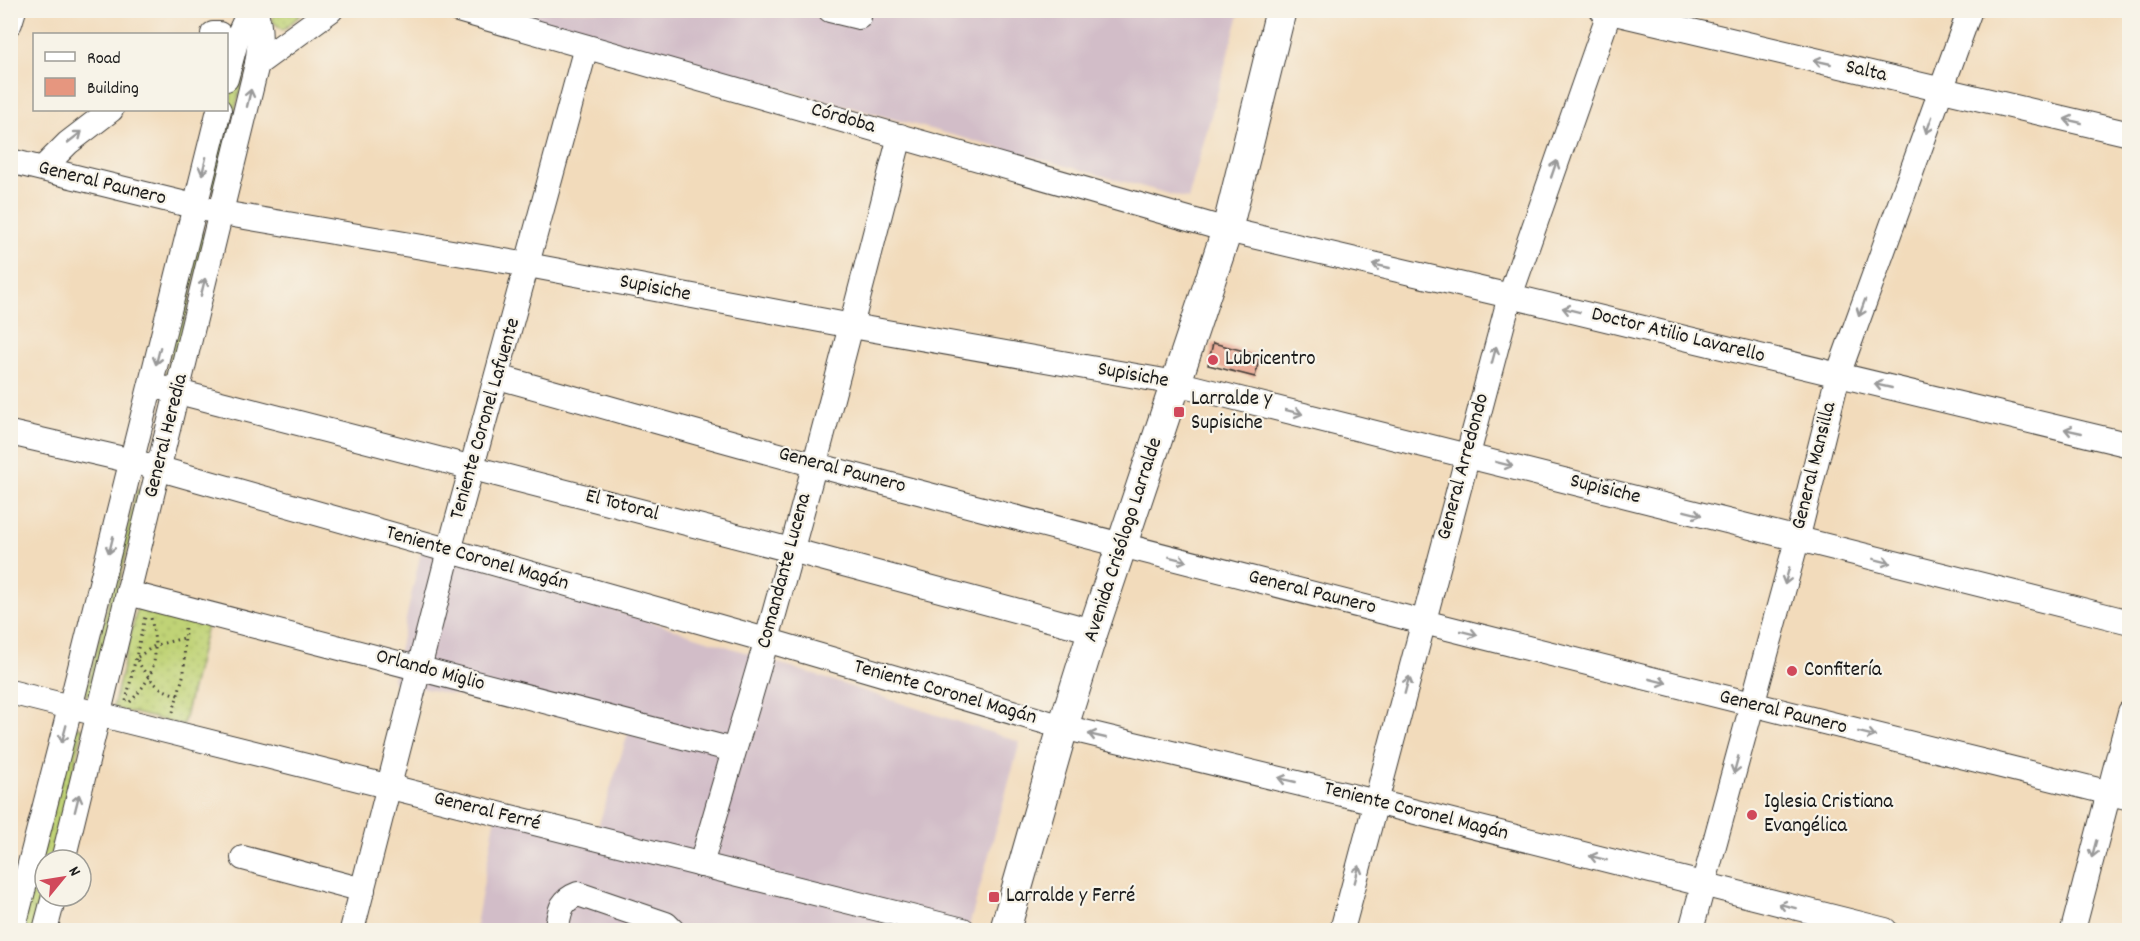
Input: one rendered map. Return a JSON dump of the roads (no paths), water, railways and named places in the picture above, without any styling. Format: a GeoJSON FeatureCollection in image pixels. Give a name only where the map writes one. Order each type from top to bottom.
{"type":"FeatureCollection","features":[{"type":"Feature","properties":{"kind":"main road","name":"Avenida Crisólogo Larralde"},"geometry":{"type":"LineString","coordinates":[[1005,930],[1093,631],[1227,230],[1281,10]]}},
{"type":"Feature","properties":{"kind":"street"},"geometry":{"type":"LineString","coordinates":[[10,23],[14,10]]}},
{"type":"Feature","properties":{"kind":"street","name":"General Heredia"},"geometry":{"type":"LineString","coordinates":[[66,848],[99,715],[136,595],[159,469],[257,64],[261,40],[259,23],[253,10],[228,35]]}},
{"type":"Feature","properties":{"kind":"street"},"geometry":{"type":"LineString","coordinates":[[257,64],[331,10]]}},
{"type":"Feature","properties":{"kind":"street","name":"Córdoba"},"geometry":{"type":"LineString","coordinates":[[458,10],[1227,230]]}},
{"type":"Feature","properties":{"kind":"street"},"geometry":{"type":"LineString","coordinates":[[830,10],[859,17]]}},
{"type":"Feature","properties":{"kind":"street","name":"General Mansilla"},"geometry":{"type":"LineString","coordinates":[[1691,930],[1797,540],[1838,375],[1970,10]]}},
{"type":"Feature","properties":{"kind":"street","name":"Salta"},"geometry":{"type":"LineString","coordinates":[[1608,11],[2130,134]]}},
{"type":"Feature","properties":{"kind":"street","name":"General Arredondo"},"geometry":{"type":"LineString","coordinates":[[1342,930],[1510,296],[1608,11]]}},
{"type":"Feature","properties":{"kind":"street","name":"Teniente Coronel Lafuente"},"geometry":{"type":"LineString","coordinates":[[352,930],[449,551],[586,47]]}},
{"type":"Feature","properties":{"kind":"street"},"geometry":{"type":"LineString","coordinates":[[43,168],[68,143],[110,111]]}},
{"type":"Feature","properties":{"kind":"street","name":"General Heredia"},"geometry":{"type":"LineString","coordinates":[[13,930],[219,111]]}},
{"type":"Feature","properties":{"kind":"street","name":"Comandante Lucena"},"geometry":{"type":"LineString","coordinates":[[701,865],[791,550],[852,326],[900,136]]}},
{"type":"Feature","properties":{"kind":"street","name":"General Paunero"},"geometry":{"type":"LineString","coordinates":[[10,161],[194,208]]}},
{"type":"Feature","properties":{"kind":"street","name":"Supisiche"},"geometry":{"type":"LineString","coordinates":[[194,208],[528,265],[852,326],[1176,383],[2130,622]]}},
{"type":"Feature","properties":{"kind":"street","name":"Doctor Atilio Lavarello"},"geometry":{"type":"LineString","coordinates":[[1227,230],[2130,445]]}},
{"type":"Feature","properties":{"kind":"street","name":"General Paunero"},"geometry":{"type":"LineString","coordinates":[[498,377],[814,465],[1121,545],[2119,795]]}},
{"type":"Feature","properties":{"kind":"street","name":"El Totoral"},"geometry":{"type":"LineString","coordinates":[[151,385],[791,550],[1093,631]]}},
{"type":"Feature","properties":{"kind":"street","name":"Teniente Coronel Magán"},"geometry":{"type":"LineString","coordinates":[[10,433],[132,461],[766,640],[1063,728],[1376,802],[1885,930]]}},
{"type":"Feature","properties":{"kind":"street","name":"Orlando Miglio"},"geometry":{"type":"LineString","coordinates":[[136,595],[733,750]]}},
{"type":"Feature","properties":{"kind":"street","name":"General Ferré"},"geometry":{"type":"LineString","coordinates":[[10,692],[963,930]]}},
{"type":"Feature","properties":{"kind":"street"},"geometry":{"type":"LineString","coordinates":[[2073,930],[2119,795],[2130,712]]}},
{"type":"Feature","properties":{"kind":"street"},"geometry":{"type":"LineString","coordinates":[[243,858],[363,890]]}},
{"type":"Feature","properties":{"kind":"street"},"geometry":{"type":"LineString","coordinates":[[556,930],[562,904],[567,898],[578,894],[666,924],[672,930]]}},
{"type":"Feature","properties":{"kind":"street"},"geometry":{"type":"LineString","coordinates":[[45,930],[51,908]]}},
{"type":"Feature","properties":{"kind":"place","name":"Lubricentro"},"geometry":{"type":"Point","coordinates":[1213,360]}},
{"type":"Feature","properties":{"kind":"place","name":"Larralde y Supisiche"},"geometry":{"type":"Point","coordinates":[1179,412]}},
{"type":"Feature","properties":{"kind":"place","name":"Confitería"},"geometry":{"type":"Point","coordinates":[1792,671]}},
{"type":"Feature","properties":{"kind":"place","name":"Iglesia Cristiana Evangélica"},"geometry":{"type":"Point","coordinates":[1752,815]}},
{"type":"Feature","properties":{"kind":"place","name":"Larralde y Ferré"},"geometry":{"type":"Point","coordinates":[994,897]}}]}
